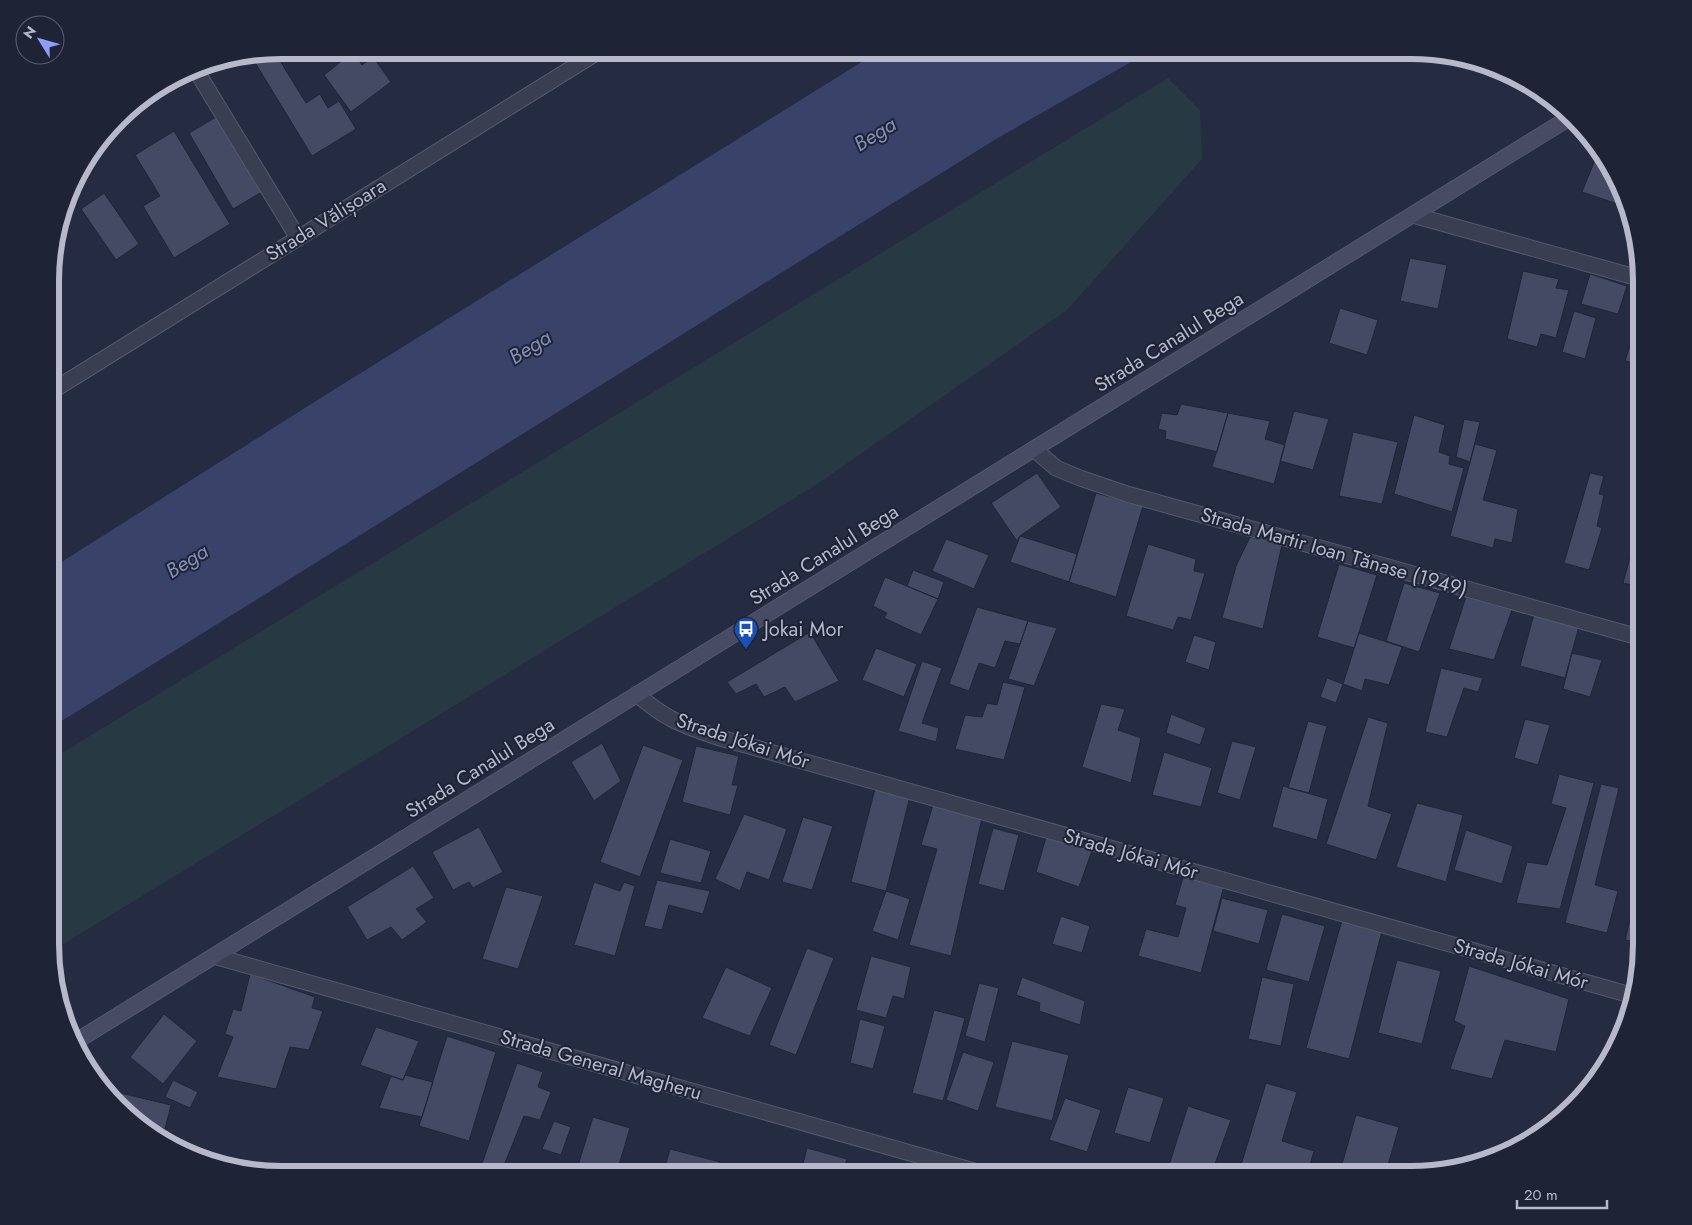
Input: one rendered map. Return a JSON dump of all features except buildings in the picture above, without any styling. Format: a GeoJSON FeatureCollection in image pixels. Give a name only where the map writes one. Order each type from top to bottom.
{"type":"FeatureCollection","features":[{"type":"Feature","properties":{"kind":"street","name":"Strada Vălișoara"},"geometry":{"type":"LineString","coordinates":[[59,386],[586,59]]}},
{"type":"Feature","properties":{"kind":"street"},"geometry":{"type":"LineString","coordinates":[[199,75],[298,238]]}},
{"type":"Feature","properties":{"kind":"street","name":"Strada Canalul Bega"},"geometry":{"type":"LineString","coordinates":[[80,1039],[1565,121]]}},
{"type":"Feature","properties":{"kind":"street"},"geometry":{"type":"LineString","coordinates":[[1413,215],[1633,276]]}},
{"type":"Feature","properties":{"kind":"street","name":"Strada Martir Ioan Tănase (1949)"},"geometry":{"type":"LineString","coordinates":[[1034,449],[1056,468],[1127,494],[1633,635]]}},
{"type":"Feature","properties":{"kind":"street","name":"Strada Jókai Mór"},"geometry":{"type":"LineString","coordinates":[[637,694],[654,710],[680,725],[716,737],[1628,994]]}},
{"type":"Feature","properties":{"kind":"street","name":"Strada General Magheru"},"geometry":{"type":"LineString","coordinates":[[214,956],[956,1166]]}},
{"type":"Feature","properties":{"kind":"shaded area"},"geometry":{"type":"Polygon","coordinates":[[[1168,78],[1200,110],[1202,159],[1067,310],[816,485],[59,947],[59,755],[1168,78]]]}},
{"type":"Feature","properties":{"kind":"water","name":"Bega"},"geometry":{"type":"Polygon","coordinates":[[[867,59],[1136,59],[996,139],[59,723],[59,564],[327,394],[867,59]]]}},
{"type":"Feature","properties":{"kind":"place","name":"Jokai Mor"},"geometry":{"type":"Point","coordinates":[746,650]}}]}
